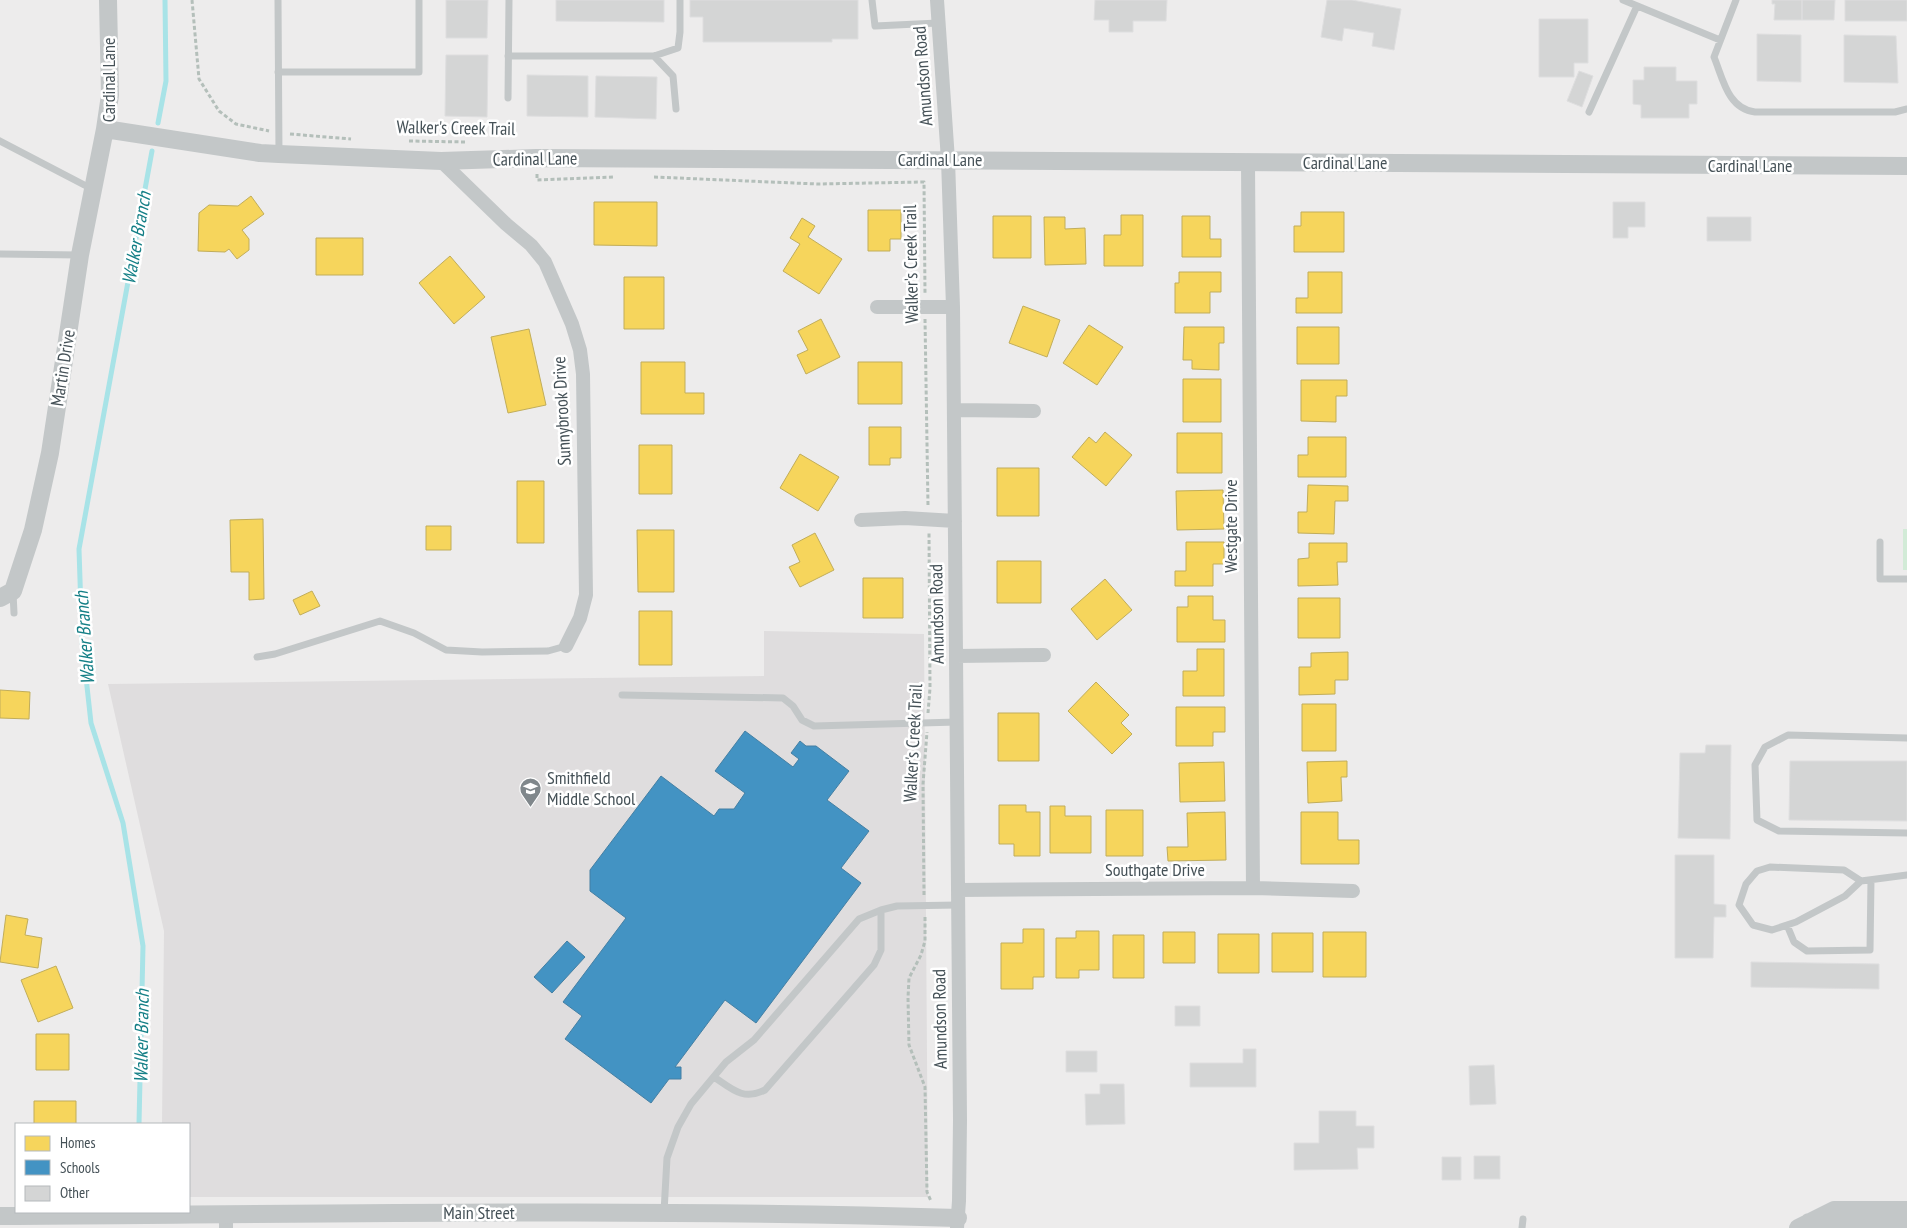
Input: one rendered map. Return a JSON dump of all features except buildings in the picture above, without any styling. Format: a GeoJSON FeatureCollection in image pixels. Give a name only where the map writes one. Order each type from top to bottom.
{"type":"FeatureCollection","features":[{"type":"Feature","properties":{"kind":"street","name":"Cardinal Lane"},"geometry":{"type":"LineString","coordinates":[[108,0],[110,95],[105,129],[260,153],[441,161],[536,158],[1907,166]]}},
{"type":"Feature","properties":{"kind":"street","name":"Amundson Road"},"geometry":{"type":"LineString","coordinates":[[937,0],[948,160],[953,307],[960,1129],[957,1223]]}},
{"type":"Feature","properties":{"kind":"street","name":"Martin Drive"},"geometry":{"type":"LineString","coordinates":[[6,595],[33,530],[50,453],[80,255],[105,129]]}},
{"type":"Feature","properties":{"kind":"street","name":"Sunnybrook Drive"},"geometry":{"type":"LineString","coordinates":[[441,161],[506,224],[531,245],[545,262],[572,324],[580,350],[583,374],[586,595],[580,618],[566,646]]}},
{"type":"Feature","properties":{"kind":"street","name":"Westgate Drive"},"geometry":{"type":"LineString","coordinates":[[1248,163],[1253,888]]}},
{"type":"Feature","properties":{"kind":"street"},"geometry":{"type":"LineString","coordinates":[[878,307],[953,307]]}},
{"type":"Feature","properties":{"kind":"street"},"geometry":{"type":"LineString","coordinates":[[954,410],[1034,410]]}},
{"type":"Feature","properties":{"kind":"street"},"geometry":{"type":"LineString","coordinates":[[861,520],[905,518],[955,521]]}},
{"type":"Feature","properties":{"kind":"street"},"geometry":{"type":"LineString","coordinates":[[956,656],[1044,655]]}},
{"type":"Feature","properties":{"kind":"street","name":"Southgate Drive"},"geometry":{"type":"LineString","coordinates":[[958,890],[1253,888],[1353,891]]}},
{"type":"Feature","properties":{"kind":"street"},"geometry":{"type":"LineString","coordinates":[[1803,1225],[1834,1210],[1907,1210]]}},
{"type":"Feature","properties":{"kind":"street","name":"Main Street"},"geometry":{"type":"LineString","coordinates":[[0,1216],[146,1215],[226,1221],[320,1212],[664,1213],[957,1223]]}},
{"type":"Feature","properties":{"kind":"street"},"geometry":{"type":"LineString","coordinates":[[1803,1225],[1907,1227]]}},
{"type":"Feature","properties":{"kind":"lane"},"geometry":{"type":"LineString","coordinates":[[278,0],[279,154]]}},
{"type":"Feature","properties":{"kind":"lane"},"geometry":{"type":"LineString","coordinates":[[278,72],[419,72],[419,0]]}},
{"type":"Feature","properties":{"kind":"lane"},"geometry":{"type":"LineString","coordinates":[[508,0],[508,98]]}},
{"type":"Feature","properties":{"kind":"lane"},"geometry":{"type":"LineString","coordinates":[[508,56],[654,56],[678,48],[680,0]]}},
{"type":"Feature","properties":{"kind":"lane"},"geometry":{"type":"LineString","coordinates":[[872,0],[875,26],[938,23]]}},
{"type":"Feature","properties":{"kind":"lane"},"geometry":{"type":"LineString","coordinates":[[1623,0],[1720,40]]}},
{"type":"Feature","properties":{"kind":"lane"},"geometry":{"type":"LineString","coordinates":[[1736,0],[1714,57],[1732,99],[1742,109],[1748,112],[1895,112],[1907,110]]}},
{"type":"Feature","properties":{"kind":"lane"},"geometry":{"type":"LineString","coordinates":[[1589,112],[1637,6]]}},
{"type":"Feature","properties":{"kind":"lane"},"geometry":{"type":"LineString","coordinates":[[654,56],[673,76],[676,109]]}},
{"type":"Feature","properties":{"kind":"lane"},"geometry":{"type":"LineString","coordinates":[[0,141],[92,189]]}},
{"type":"Feature","properties":{"kind":"lane"},"geometry":{"type":"LineString","coordinates":[[0,254],[80,255]]}},
{"type":"Feature","properties":{"kind":"lane"},"geometry":{"type":"LineString","coordinates":[[1880,542],[1880,579],[1907,579]]}},
{"type":"Feature","properties":{"kind":"lane"},"geometry":{"type":"LineString","coordinates":[[6,595],[14,613]]}},
{"type":"Feature","properties":{"kind":"lane"},"geometry":{"type":"LineString","coordinates":[[257,657],[275,654],[380,621],[414,633],[446,650],[548,652],[566,646]]}},
{"type":"Feature","properties":{"kind":"lane"},"geometry":{"type":"LineString","coordinates":[[622,695],[783,698],[793,706],[802,720],[814,726],[956,722]]}},
{"type":"Feature","properties":{"kind":"lane"},"geometry":{"type":"LineString","coordinates":[[1907,738],[1788,735],[1765,747],[1755,765],[1757,820],[1778,831],[1907,833]]}},
{"type":"Feature","properties":{"kind":"lane"},"geometry":{"type":"LineString","coordinates":[[1862,881],[1844,870],[1770,867],[1757,871],[1746,884],[1739,905],[1753,925],[1772,930],[1796,922],[1845,896],[1862,881],[1907,875]]}},
{"type":"Feature","properties":{"kind":"lane"},"geometry":{"type":"LineString","coordinates":[[1786,925],[1794,942],[1807,951],[1870,950],[1871,880]]}},
{"type":"Feature","properties":{"kind":"lane"},"geometry":{"type":"LineString","coordinates":[[664,1213],[667,1158],[678,1126],[691,1104],[726,1062],[754,1040],[859,919],[897,906],[958,905]]}},
{"type":"Feature","properties":{"kind":"lane"},"geometry":{"type":"LineString","coordinates":[[714,1077],[741,1095],[756,1095],[765,1090],[874,965],[881,950],[881,910]]}},
{"type":"Feature","properties":{"kind":"lane"},"geometry":{"type":"LineString","coordinates":[[1522,1228],[1523,1219]]}},
{"type":"Feature","properties":{"kind":"path"},"geometry":{"type":"LineString","coordinates":[[192,0],[199,79],[219,111],[236,124],[279,133],[358,139]]}},
{"type":"Feature","properties":{"kind":"path","name":"Walker's Creek Trail"},"geometry":{"type":"LineString","coordinates":[[407,141],[466,142]]}},
{"type":"Feature","properties":{"kind":"path"},"geometry":{"type":"LineString","coordinates":[[536,158],[537,180],[614,177]]}},
{"type":"Feature","properties":{"kind":"path","name":"Walker's Creek Trail"},"geometry":{"type":"LineString","coordinates":[[653,177],[817,184],[924,182],[930,688],[923,784],[925,941],[921,956],[910,978],[908,998],[910,1045],[926,1087],[927,1192],[931,1201]]}},
{"type":"Feature","properties":{"kind":"shaded area","name":"Smithfield Middle School"},"geometry":{"type":"Polygon","coordinates":[[[764,631],[924,634],[928,1197],[190,1197],[190,1123],[162,1123],[164,931],[108,684],[764,676],[764,631]]]}},
{"type":"Feature","properties":{"kind":"green space"},"geometry":{"type":"Polygon","coordinates":[[[1903,529],[1907,529],[1907,570],[1903,570],[1903,529]]]}},
{"type":"Feature","properties":{"kind":"waterway","name":"Walker Branch"},"geometry":{"type":"LineString","coordinates":[[158,123],[166,81],[165,0]]}},
{"type":"Feature","properties":{"kind":"waterway","name":"Walker Branch"},"geometry":{"type":"LineString","coordinates":[[139,1123],[143,946],[123,823],[91,723],[82,641],[79,549],[152,151]]}},
{"type":"Feature","properties":{"kind":"place","name":"Smithfield Middle School"},"geometry":{"type":"Point","coordinates":[531,807]}}]}
